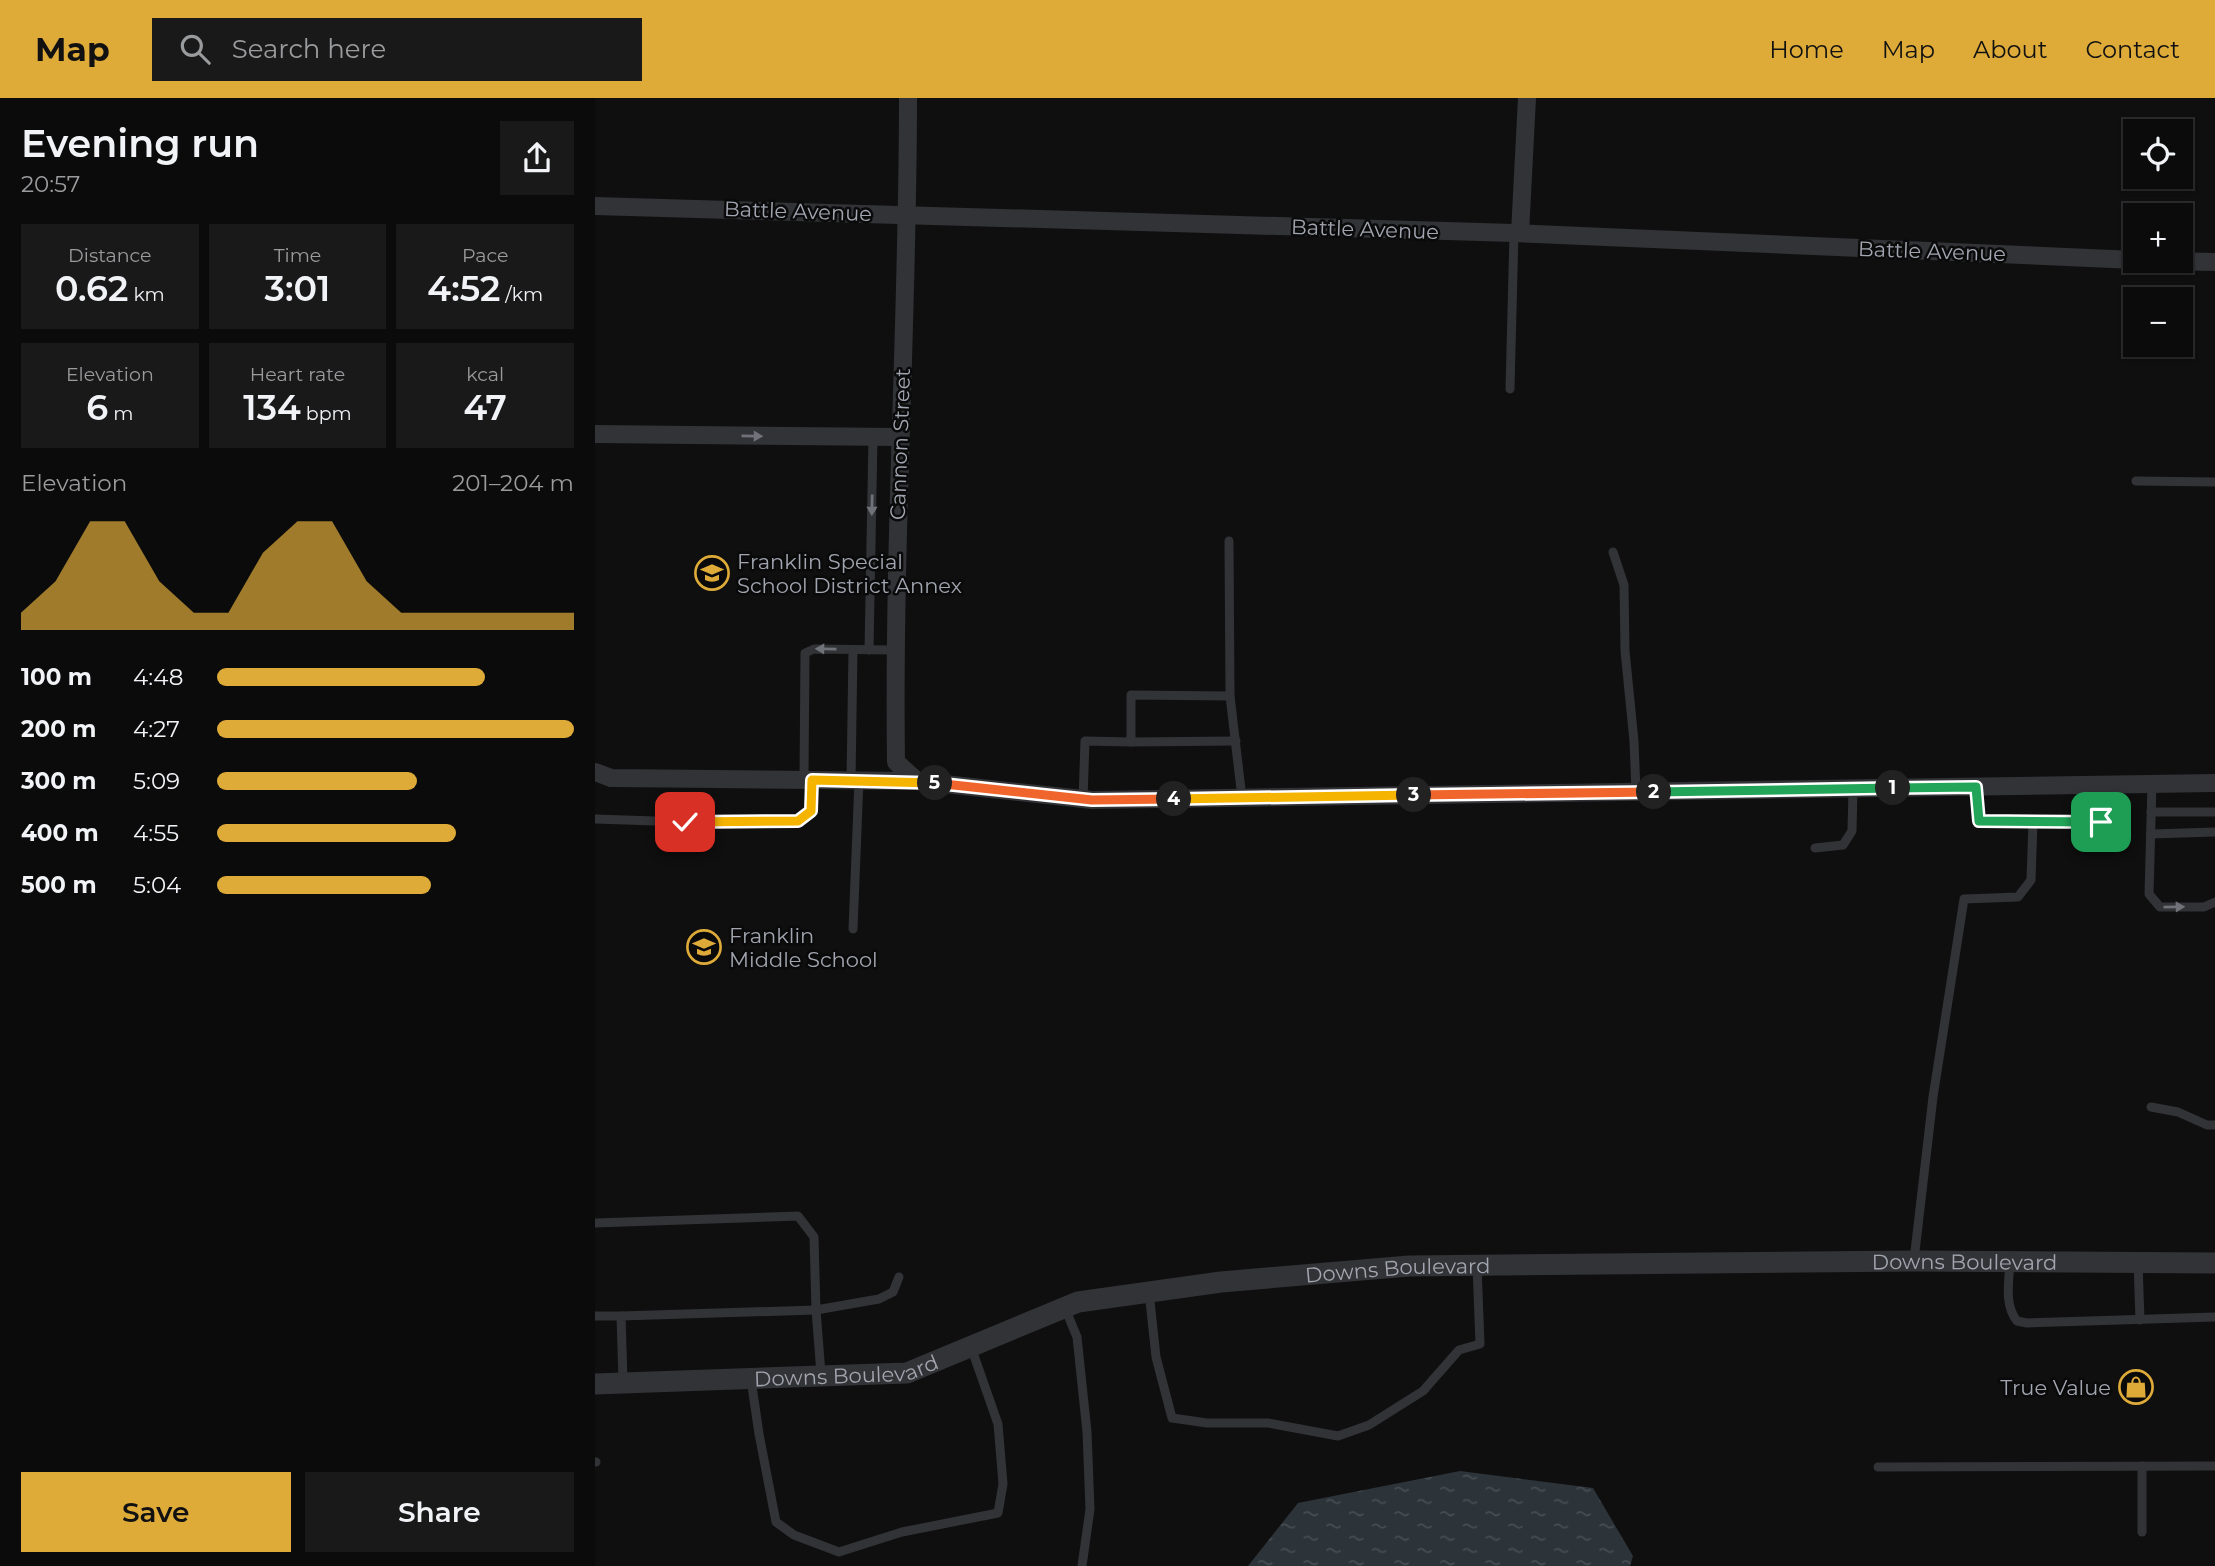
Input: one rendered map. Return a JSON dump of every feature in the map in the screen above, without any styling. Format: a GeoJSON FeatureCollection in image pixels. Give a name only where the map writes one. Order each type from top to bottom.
{"type":"FeatureCollection","features":[{"type":"Feature","properties":{"kind":"street","name":"Cannon Street"},"geometry":{"type":"LineString","coordinates":[[908,98],[908,214],[894,650],[896,762],[917,781]]}},
{"type":"Feature","properties":{"kind":"street"},"geometry":{"type":"LineString","coordinates":[[1517,233],[1527,98]]}},
{"type":"Feature","properties":{"kind":"street","name":"Battle Avenue"},"geometry":{"type":"LineString","coordinates":[[595,206],[1517,233],[2123,259]]}},
{"type":"Feature","properties":{"kind":"street"},"geometry":{"type":"LineString","coordinates":[[2193,262],[2215,262]]}},
{"type":"Feature","properties":{"kind":"street"},"geometry":{"type":"LineString","coordinates":[[595,434],[899,438]]}},
{"type":"Feature","properties":{"kind":"street"},"geometry":{"type":"LineString","coordinates":[[595,772],[611,778],[917,781],[1083,799],[2215,783]]}},
{"type":"Feature","properties":{"kind":"street","name":"Downs Boulevard"},"geometry":{"type":"LineString","coordinates":[[595,1384],[907,1373],[1078,1302],[1221,1282],[1409,1266],[1914,1261],[2215,1263]]}},
{"type":"Feature","properties":{"kind":"lane"},"geometry":{"type":"LineString","coordinates":[[1510,389],[1517,233]]}},
{"type":"Feature","properties":{"kind":"lane"},"geometry":{"type":"LineString","coordinates":[[869,650],[873,437]]}},
{"type":"Feature","properties":{"kind":"lane"},"geometry":{"type":"LineString","coordinates":[[2136,481],[2215,482]]}},
{"type":"Feature","properties":{"kind":"lane"},"geometry":{"type":"LineString","coordinates":[[1229,541],[1231,723],[1236,741],[1242,798]]}},
{"type":"Feature","properties":{"kind":"lane"},"geometry":{"type":"LineString","coordinates":[[1613,552],[1623,585],[1625,651],[1636,792]]}},
{"type":"Feature","properties":{"kind":"lane"},"geometry":{"type":"LineString","coordinates":[[595,819],[685,822],[798,821],[811,811],[805,653],[814,649],[894,650]]}},
{"type":"Feature","properties":{"kind":"lane"},"geometry":{"type":"LineString","coordinates":[[853,650],[853,929]]}},
{"type":"Feature","properties":{"kind":"lane"},"geometry":{"type":"LineString","coordinates":[[1131,742],[1131,695],[1230,696]]}},
{"type":"Feature","properties":{"kind":"lane"},"geometry":{"type":"LineString","coordinates":[[1083,799],[1085,741],[1236,741]]}},
{"type":"Feature","properties":{"kind":"lane"},"geometry":{"type":"LineString","coordinates":[[2152,784],[2149,894],[2160,907],[2204,907],[2215,902]]}},
{"type":"Feature","properties":{"kind":"lane"},"geometry":{"type":"LineString","coordinates":[[1976,787],[1979,821],[2101,822],[2103,785]]}},
{"type":"Feature","properties":{"kind":"lane"},"geometry":{"type":"LineString","coordinates":[[1815,848],[1843,845],[1852,831],[1853,789]]}},
{"type":"Feature","properties":{"kind":"lane"},"geometry":{"type":"LineString","coordinates":[[2151,812],[2215,812]]}},
{"type":"Feature","properties":{"kind":"lane"},"geometry":{"type":"LineString","coordinates":[[1914,1261],[1933,1097],[1964,899],[2018,897],[2031,880],[2033,822]]}},
{"type":"Feature","properties":{"kind":"lane"},"geometry":{"type":"LineString","coordinates":[[2151,834],[2215,832]]}},
{"type":"Feature","properties":{"kind":"lane"},"geometry":{"type":"LineString","coordinates":[[2151,1107],[2178,1112],[2207,1125],[2215,1125]]}},
{"type":"Feature","properties":{"kind":"lane"},"geometry":{"type":"LineString","coordinates":[[595,1223],[798,1216],[814,1237],[816,1310],[822,1376]]}},
{"type":"Feature","properties":{"kind":"lane"},"geometry":{"type":"LineString","coordinates":[[2010,1261],[2008,1297],[2011,1313],[2017,1321],[2027,1323],[2215,1317]]}},
{"type":"Feature","properties":{"kind":"lane"},"geometry":{"type":"LineString","coordinates":[[2138,1261],[2140,1320]]}},
{"type":"Feature","properties":{"kind":"lane"},"geometry":{"type":"LineString","coordinates":[[1149,1292],[1156,1357],[1173,1418],[1207,1423],[1268,1423],[1338,1436],[1369,1425],[1423,1391],[1459,1350],[1480,1344],[1477,1266]]}},
{"type":"Feature","properties":{"kind":"lane"},"geometry":{"type":"LineString","coordinates":[[595,1316],[816,1310],[879,1299],[893,1292],[899,1277]]}},
{"type":"Feature","properties":{"kind":"lane"},"geometry":{"type":"LineString","coordinates":[[1065,1308],[1077,1337],[1087,1432],[1090,1509],[1082,1566]]}},
{"type":"Feature","properties":{"kind":"lane"},"geometry":{"type":"LineString","coordinates":[[621,1316],[623,1383]]}},
{"type":"Feature","properties":{"kind":"lane"},"geometry":{"type":"LineString","coordinates":[[751,1379],[776,1522],[794,1535],[839,1552],[902,1532],[998,1513],[1003,1484],[997,1424],[971,1347]]}},
{"type":"Feature","properties":{"kind":"lane"},"geometry":{"type":"LineString","coordinates":[[2142,1466],[2142,1532]]}},
{"type":"Feature","properties":{"kind":"lane"},"geometry":{"type":"LineString","coordinates":[[1878,1467],[2215,1466]]}},
{"type":"Feature","properties":{"kind":"water"},"geometry":{"type":"Polygon","coordinates":[[[1460,1471],[1593,1488],[1633,1556],[1630,1566],[1248,1566],[1298,1503],[1460,1471]]]}},
{"type":"Feature","properties":{"kind":"place","name":"Franklin Special School District Annex"},"geometry":{"type":"Point","coordinates":[712,573]}},
{"type":"Feature","properties":{"kind":"place","name":"Franklin Middle School"},"geometry":{"type":"Point","coordinates":[704,947]}},
{"type":"Feature","properties":{"kind":"place","name":"True Value"},"geometry":{"type":"Point","coordinates":[2136,1387]}},
{"type":"Feature","properties":{"kind":"route"},"geometry":{"type":"LineString","coordinates":[[685,822],[798,821],[811,811],[812,780],[917,781],[1092,800],[1976,787],[1979,821],[2101,822]]}}]}
